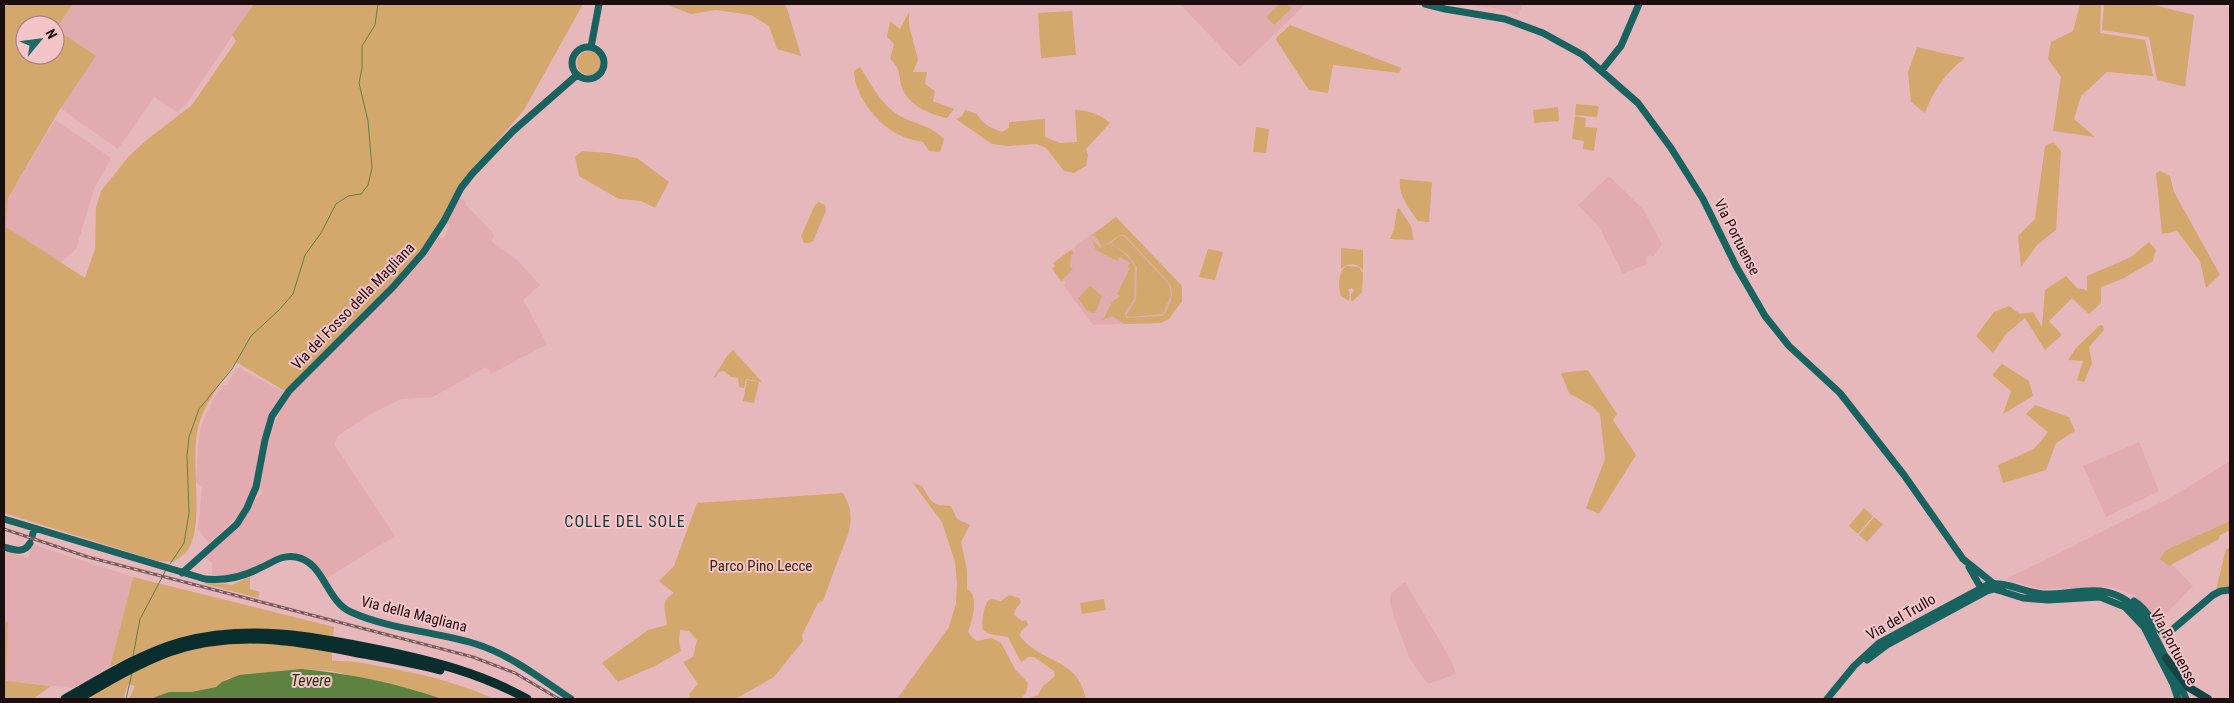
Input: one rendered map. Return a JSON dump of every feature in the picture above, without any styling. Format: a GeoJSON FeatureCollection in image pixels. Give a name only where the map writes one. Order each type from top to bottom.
{"type":"FeatureCollection","features":[{"type":"Feature","properties":{"kind":"highway"},"geometry":{"type":"LineString","coordinates":[[65,699],[118,669],[172,645],[268,632],[353,645],[452,666],[500,685],[527,699]]}},
{"type":"Feature","properties":{"kind":"highway"},"geometry":{"type":"LineString","coordinates":[[78,699],[154,658],[186,647],[211,639],[268,638],[333,648],[446,671],[487,685],[515,699]]}},
{"type":"Feature","properties":{"kind":"main road"},"geometry":{"type":"LineString","coordinates":[[591,47],[599,4]]}},
{"type":"Feature","properties":{"kind":"main road","name":"Via Portuense"},"geometry":{"type":"LineString","coordinates":[[1425,4],[1444,10],[1501,18],[1523,25],[1570,47],[1640,105],[1703,199],[1736,266],[1769,322],[1789,346],[1840,393],[1904,475],[1956,551],[1969,565],[2004,592],[2031,600],[2096,597],[2122,604],[2144,627],[2181,697]]}},
{"type":"Feature","properties":{"kind":"main road"},"geometry":{"type":"LineString","coordinates":[[1601,71],[1621,46],[1639,4]]}},
{"type":"Feature","properties":{"kind":"main road"},"geometry":{"type":"LineString","coordinates":[[591,47],[601,53],[605,63],[604,68],[597,76],[592,79],[577,75],[572,66],[574,56],[581,49],[591,47]]}},
{"type":"Feature","properties":{"kind":"main road","name":"Via del Fosso della Magliana"},"geometry":{"type":"LineString","coordinates":[[178,572],[237,524],[247,508],[256,487],[265,440],[272,416],[289,392],[393,287],[423,253],[444,221],[461,188],[478,168],[513,131],[577,75]]}},
{"type":"Feature","properties":{"kind":"main road","name":"Via della Magliana"},"geometry":{"type":"LineString","coordinates":[[4,519],[34,530],[205,579],[229,579],[253,572],[284,557],[299,558],[311,564],[336,600],[350,611],[422,633],[463,640],[488,649],[519,665],[571,699]]}},
{"type":"Feature","properties":{"kind":"main road"},"geometry":{"type":"LineString","coordinates":[[4,547],[24,550],[31,540],[34,530]]}},
{"type":"Feature","properties":{"kind":"main road","name":"Via Portuense"},"geometry":{"type":"LineString","coordinates":[[1969,565],[1984,590]]}},
{"type":"Feature","properties":{"kind":"main road","name":"Via Portuense"},"geometry":{"type":"LineString","coordinates":[[1994,584],[2034,593],[2096,590],[2123,597],[2142,615],[2166,658],[2181,697]]}},
{"type":"Feature","properties":{"kind":"main road","name":"Via del Trullo"},"geometry":{"type":"LineString","coordinates":[[1833,699],[1860,666],[1878,651],[1994,584]]}},
{"type":"Feature","properties":{"kind":"main road"},"geometry":{"type":"LineString","coordinates":[[1984,590],[1995,589],[2004,592]]}},
{"type":"Feature","properties":{"kind":"main road","name":"Via del Trullo"},"geometry":{"type":"LineString","coordinates":[[1827,699],[1854,666],[1879,643],[1984,590]]}},
{"type":"Feature","properties":{"kind":"main road"},"geometry":{"type":"LineString","coordinates":[[2123,597],[2136,602],[2145,609],[2161,633],[2166,635],[2213,595],[2230,590]]}},
{"type":"Feature","properties":{"kind":"main road"},"geometry":{"type":"LineString","coordinates":[[2166,658],[2188,686],[2208,699]]}},
{"type":"Feature","properties":{"kind":"shaded area"},"geometry":{"type":"Polygon","coordinates":[[[73,4],[254,4],[187,103],[177,112],[154,97],[118,149],[60,108],[94,58],[65,36],[65,16],[73,4]]]}},
{"type":"Feature","properties":{"kind":"shaded area"},"geometry":{"type":"Polygon","coordinates":[[[1180,4],[1306,4],[1240,67],[1180,4]]]}},
{"type":"Feature","properties":{"kind":"shaded area"},"geometry":{"type":"Polygon","coordinates":[[[1460,4],[1523,4],[1518,15],[1494,8],[1460,4]]]}},
{"type":"Feature","properties":{"kind":"shaded area"},"geometry":{"type":"Polygon","coordinates":[[[55,120],[111,158],[94,189],[76,249],[60,263],[6,227],[8,198],[55,120]]]}},
{"type":"Feature","properties":{"kind":"shaded area"},"geometry":{"type":"Polygon","coordinates":[[[1609,176],[1643,209],[1662,244],[1654,256],[1649,255],[1646,258],[1647,264],[1623,274],[1599,227],[1578,205],[1609,176]]]}},
{"type":"Feature","properties":{"kind":"shaded area"},"geometry":{"type":"Polygon","coordinates":[[[459,198],[466,201],[466,205],[494,234],[492,242],[518,261],[540,285],[523,300],[547,344],[491,374],[486,367],[433,397],[401,399],[374,412],[337,436],[335,445],[395,536],[327,578],[307,556],[291,552],[284,553],[236,575],[212,575],[212,563],[204,556],[242,523],[256,499],[262,494],[260,482],[273,428],[279,412],[290,395],[401,283],[427,255],[439,237],[443,239],[450,225],[447,223],[459,198]]]}},
{"type":"Feature","properties":{"kind":"shaded area"},"geometry":{"type":"Polygon","coordinates":[[[1116,217],[1182,286],[1182,301],[1169,319],[1160,323],[1093,325],[1064,286],[1065,281],[1061,282],[1052,268],[1055,266],[1053,263],[1072,249],[1075,251],[1075,246],[1116,217]]]}},
{"type":"Feature","properties":{"kind":"shaded area"},"geometry":{"type":"Polygon","coordinates":[[[237,367],[284,392],[266,423],[251,491],[241,513],[209,543],[198,529],[202,488],[196,482],[198,444],[201,426],[217,392],[223,385],[227,385],[237,367]]]}},
{"type":"Feature","properties":{"kind":"shaded area"},"geometry":{"type":"Polygon","coordinates":[[[2139,442],[2159,491],[2106,517],[2083,466],[2139,442]]]}},
{"type":"Feature","properties":{"kind":"shaded area"},"geometry":{"type":"Polygon","coordinates":[[[2230,461],[2230,521],[2166,550],[2167,559],[2193,586],[2160,620],[2134,595],[2113,587],[2040,589],[2006,579],[2172,497],[2230,461]]]}},
{"type":"Feature","properties":{"kind":"shaded area"},"geometry":{"type":"Polygon","coordinates":[[[32,544],[133,577],[110,667],[73,688],[5,681],[8,622],[4,622],[4,551],[28,558],[32,544]]]}},
{"type":"Feature","properties":{"kind":"shaded area"},"geometry":{"type":"Polygon","coordinates":[[[1405,582],[1450,658],[1456,674],[1428,684],[1410,659],[1390,602],[1391,593],[1405,582]]]}},
{"type":"Feature","properties":{"kind":"green space"},"geometry":{"type":"Polygon","coordinates":[[[4,4],[73,4],[65,16],[15,15],[15,65],[65,65],[65,35],[96,56],[60,109],[8,198],[6,227],[85,278],[95,249],[96,208],[101,191],[129,156],[192,105],[236,41],[232,35],[254,4],[583,4],[524,110],[464,180],[432,239],[419,255],[285,391],[236,362],[209,402],[198,428],[195,458],[196,520],[190,546],[174,562],[158,561],[4,513],[4,4]]]}},
{"type":"Feature","properties":{"kind":"green space"},"geometry":{"type":"Polygon","coordinates":[[[665,4],[784,4],[787,8],[801,56],[777,49],[769,26],[751,15],[716,10],[691,14],[665,4]]]}},
{"type":"Feature","properties":{"kind":"green space"},"geometry":{"type":"Polygon","coordinates":[[[1280,4],[1287,4],[1292,8],[1274,25],[1266,17],[1280,4]]]}},
{"type":"Feature","properties":{"kind":"green space"},"geometry":{"type":"Polygon","coordinates":[[[2080,4],[2101,4],[2100,33],[2145,40],[2153,76],[2107,72],[2081,96],[2074,119],[2095,137],[2053,131],[2061,77],[2048,59],[2051,42],[2073,31],[2080,4]]]}},
{"type":"Feature","properties":{"kind":"green space"},"geometry":{"type":"Polygon","coordinates":[[[2104,4],[2150,4],[2194,15],[2185,87],[2157,80],[2149,37],[2102,30],[2104,4]]]}},
{"type":"Feature","properties":{"kind":"green space"},"geometry":{"type":"Polygon","coordinates":[[[1072,11],[1076,55],[1041,58],[1038,13],[1072,11]]]}},
{"type":"Feature","properties":{"kind":"green space"},"geometry":{"type":"Polygon","coordinates":[[[909,12],[909,25],[918,60],[913,72],[927,72],[925,84],[935,91],[933,101],[954,109],[947,118],[927,111],[910,100],[902,88],[898,70],[890,59],[894,44],[887,37],[890,21],[900,29],[909,12]]]}},
{"type":"Feature","properties":{"kind":"green space"},"geometry":{"type":"Polygon","coordinates":[[[1290,25],[1401,68],[1399,73],[1333,65],[1328,93],[1309,90],[1276,40],[1290,25]]]}},
{"type":"Feature","properties":{"kind":"green space"},"geometry":{"type":"Polygon","coordinates":[[[1917,47],[1965,58],[1941,82],[1925,113],[1911,102],[1908,72],[1917,47]]]}},
{"type":"Feature","properties":{"kind":"green space"},"geometry":{"type":"Polygon","coordinates":[[[589,51],[594,52],[600,58],[600,68],[594,74],[589,75],[584,74],[578,68],[577,63],[578,58],[584,52],[589,51]]]}},
{"type":"Feature","properties":{"kind":"green space"},"geometry":{"type":"Polygon","coordinates":[[[860,67],[879,97],[898,115],[930,128],[944,139],[940,152],[929,151],[923,142],[904,137],[877,119],[864,101],[855,81],[854,71],[860,67]]]}},
{"type":"Feature","properties":{"kind":"green space"},"geometry":{"type":"Polygon","coordinates":[[[1576,104],[1599,106],[1597,117],[1575,115],[1576,104]]]}},
{"type":"Feature","properties":{"kind":"green space"},"geometry":{"type":"Polygon","coordinates":[[[1558,107],[1559,121],[1534,123],[1533,110],[1558,107]]]}},
{"type":"Feature","properties":{"kind":"green space"},"geometry":{"type":"Polygon","coordinates":[[[965,110],[977,114],[985,123],[1002,132],[1009,128],[1009,122],[1045,119],[1045,137],[1060,143],[1077,142],[1075,110],[1094,113],[1110,123],[1086,149],[1088,155],[1086,166],[1074,173],[1064,171],[1046,148],[1037,144],[1007,146],[992,144],[956,119],[962,116],[965,110]]]}},
{"type":"Feature","properties":{"kind":"green space"},"geometry":{"type":"Polygon","coordinates":[[[1575,116],[1586,118],[1585,127],[1597,128],[1594,151],[1583,149],[1584,141],[1572,139],[1575,116]]]}},
{"type":"Feature","properties":{"kind":"green space"},"geometry":{"type":"Polygon","coordinates":[[[1256,127],[1269,129],[1266,153],[1253,152],[1256,127]]]}},
{"type":"Feature","properties":{"kind":"green space"},"geometry":{"type":"Polygon","coordinates":[[[2053,142],[2061,151],[2056,230],[2037,245],[2021,267],[2018,236],[2035,219],[2045,146],[2053,142]]]}},
{"type":"Feature","properties":{"kind":"green space"},"geometry":{"type":"Polygon","coordinates":[[[582,151],[637,158],[669,182],[655,208],[641,201],[619,199],[579,176],[575,157],[582,151]]]}},
{"type":"Feature","properties":{"kind":"green space"},"geometry":{"type":"Polygon","coordinates":[[[2160,171],[2170,176],[2174,192],[2220,275],[2206,288],[2200,261],[2177,231],[2162,234],[2156,173],[2160,171]]]}},
{"type":"Feature","properties":{"kind":"green space"},"geometry":{"type":"Polygon","coordinates":[[[1400,179],[1432,182],[1429,222],[1418,221],[1402,196],[1400,179]]]}},
{"type":"Feature","properties":{"kind":"green space"},"geometry":{"type":"Polygon","coordinates":[[[819,202],[825,205],[826,211],[813,241],[804,243],[801,236],[815,205],[819,202]]]}},
{"type":"Feature","properties":{"kind":"green space"},"geometry":{"type":"Polygon","coordinates":[[[1399,208],[1411,226],[1414,240],[1390,239],[1394,229],[1397,209],[1399,208]]]}},
{"type":"Feature","properties":{"kind":"green space"},"geometry":{"type":"Polygon","coordinates":[[[1116,217],[1182,286],[1182,301],[1169,319],[1160,323],[1125,324],[1112,316],[1100,321],[1104,318],[1112,302],[1120,296],[1117,294],[1130,268],[1128,267],[1130,263],[1120,257],[1117,261],[1096,250],[1091,238],[1100,248],[1102,247],[1095,236],[1091,236],[1116,217]],[[1120,235],[1102,247],[1110,243],[1124,253],[1135,266],[1134,299],[1125,312],[1126,318],[1162,316],[1171,301],[1170,284],[1125,235],[1120,235]]]}},
{"type":"Feature","properties":{"kind":"green space"},"geometry":{"type":"Polygon","coordinates":[[[1119,236],[1124,236],[1169,284],[1171,294],[1163,314],[1126,316],[1136,300],[1137,267],[1128,255],[1111,243],[1119,236]]]}},
{"type":"Feature","properties":{"kind":"green space"},"geometry":{"type":"Polygon","coordinates":[[[2149,242],[2156,250],[2153,261],[2122,279],[2101,287],[2101,303],[2089,314],[2072,298],[2049,321],[2062,335],[2045,350],[2025,318],[2006,334],[1993,353],[1976,336],[1994,312],[2009,306],[2020,314],[2033,312],[2042,327],[2045,290],[2066,276],[2077,288],[2087,290],[2087,276],[2131,257],[2149,242]]]}},
{"type":"Feature","properties":{"kind":"green space"},"geometry":{"type":"Polygon","coordinates":[[[1341,248],[1363,250],[1363,270],[1352,264],[1346,265],[1341,269],[1341,248]]]}},
{"type":"Feature","properties":{"kind":"green space"},"geometry":{"type":"Polygon","coordinates":[[[1208,249],[1223,252],[1215,280],[1199,277],[1208,249]]]}},
{"type":"Feature","properties":{"kind":"green space"},"geometry":{"type":"Polygon","coordinates":[[[1071,250],[1074,253],[1071,255],[1070,267],[1073,269],[1061,281],[1052,268],[1055,266],[1053,263],[1071,250]]]}},
{"type":"Feature","properties":{"kind":"green space"},"geometry":{"type":"Polygon","coordinates":[[[1346,266],[1359,267],[1363,273],[1362,292],[1353,301],[1351,301],[1351,294],[1354,291],[1352,288],[1348,290],[1350,294],[1349,301],[1341,296],[1340,292],[1340,276],[1346,266]]]}},
{"type":"Feature","properties":{"kind":"green space"},"geometry":{"type":"Polygon","coordinates":[[[1090,286],[1102,296],[1095,313],[1087,311],[1078,298],[1090,286]]]}},
{"type":"Feature","properties":{"kind":"green space"},"geometry":{"type":"Polygon","coordinates":[[[2100,325],[2103,326],[2104,330],[2089,347],[2092,363],[2084,382],[2077,380],[2083,361],[2068,360],[2076,348],[2100,325]]]}},
{"type":"Feature","properties":{"kind":"green space"},"geometry":{"type":"Polygon","coordinates":[[[733,350],[762,382],[746,379],[744,388],[739,387],[738,378],[731,377],[724,371],[719,372],[714,377],[733,350]]]}},
{"type":"Feature","properties":{"kind":"green space"},"geometry":{"type":"Polygon","coordinates":[[[2002,364],[2029,381],[2033,396],[2003,414],[2011,391],[1992,375],[2002,364]]]}},
{"type":"Feature","properties":{"kind":"green space"},"geometry":{"type":"Polygon","coordinates":[[[1588,370],[1617,414],[1613,420],[1636,455],[1599,514],[1586,508],[1605,459],[1600,414],[1590,405],[1569,393],[1561,373],[1588,370]]]}},
{"type":"Feature","properties":{"kind":"green space"},"geometry":{"type":"Polygon","coordinates":[[[747,380],[759,382],[754,403],[743,401],[747,380]]]}},
{"type":"Feature","properties":{"kind":"green space"},"geometry":{"type":"Polygon","coordinates":[[[2035,405],[2069,417],[2075,431],[2056,443],[2046,470],[2003,483],[1998,465],[2034,449],[2048,432],[2026,414],[2035,405]]]}},
{"type":"Feature","properties":{"kind":"green space"},"geometry":{"type":"Polygon","coordinates":[[[913,483],[922,486],[932,502],[951,506],[957,519],[970,525],[961,542],[967,570],[967,589],[971,592],[974,602],[973,615],[968,632],[974,639],[979,641],[992,638],[1001,643],[1015,669],[1028,683],[1026,693],[1020,699],[897,699],[949,627],[956,603],[955,562],[942,522],[913,483]]]}},
{"type":"Feature","properties":{"kind":"green space","name":"Parco Pino Lecce"},"geometry":{"type":"Polygon","coordinates":[[[843,493],[850,510],[850,526],[823,601],[818,603],[802,635],[803,641],[774,677],[737,698],[691,699],[689,694],[698,684],[683,662],[693,657],[697,640],[689,631],[680,630],[679,641],[681,651],[655,666],[618,682],[602,663],[648,630],[667,625],[664,607],[666,600],[674,593],[659,581],[674,566],[697,503],[843,493]]]}},
{"type":"Feature","properties":{"kind":"green space"},"geometry":{"type":"Polygon","coordinates":[[[1864,508],[1873,516],[1858,534],[1849,526],[1864,508]]]}},
{"type":"Feature","properties":{"kind":"green space"},"geometry":{"type":"Polygon","coordinates":[[[1874,517],[1883,524],[1867,542],[1859,535],[1874,517]]]}},
{"type":"Feature","properties":{"kind":"green space"},"geometry":{"type":"Polygon","coordinates":[[[2230,521],[2230,534],[2228,531],[2219,536],[2219,539],[2169,566],[2160,559],[2166,550],[2230,521]]]}},
{"type":"Feature","properties":{"kind":"green space"},"geometry":{"type":"Polygon","coordinates":[[[2230,548],[2230,587],[2216,590],[2226,549],[2230,548]]]}},
{"type":"Feature","properties":{"kind":"green space"},"geometry":{"type":"Polygon","coordinates":[[[133,577],[334,627],[333,638],[273,630],[219,631],[192,635],[166,643],[138,653],[110,667],[133,577]]]}},
{"type":"Feature","properties":{"kind":"green space"},"geometry":{"type":"Polygon","coordinates":[[[250,577],[250,589],[260,592],[258,598],[205,584],[206,582],[232,585],[250,577]]]}},
{"type":"Feature","properties":{"kind":"green space"},"geometry":{"type":"Polygon","coordinates":[[[1009,595],[1019,598],[1021,602],[1014,615],[1022,621],[1026,620],[1028,625],[1021,631],[1020,636],[1038,652],[1058,662],[1075,675],[1082,685],[1086,699],[1028,699],[1038,695],[1043,686],[1055,676],[1054,671],[1034,657],[1029,657],[1021,662],[1008,637],[990,634],[984,631],[982,625],[987,602],[992,599],[1001,601],[1009,595]]]}},
{"type":"Feature","properties":{"kind":"green space"},"geometry":{"type":"Polygon","coordinates":[[[1104,599],[1106,610],[1082,614],[1080,603],[1104,599]]]}},
{"type":"Feature","properties":{"kind":"green space"},"geometry":{"type":"Polygon","coordinates":[[[4,622],[8,622],[6,681],[51,686],[33,699],[4,699],[4,622]]]}},
{"type":"Feature","properties":{"kind":"green space"},"geometry":{"type":"Polygon","coordinates":[[[229,643],[273,643],[332,652],[332,661],[361,663],[423,675],[452,683],[494,699],[442,699],[419,691],[331,671],[301,669],[249,674],[227,679],[216,687],[191,692],[169,692],[150,699],[129,699],[135,686],[128,684],[123,699],[84,699],[161,659],[186,651],[229,643]]]}},
{"type":"Feature","properties":{"kind":"water","name":"Tevere"},"geometry":{"type":"Polygon","coordinates":[[[301,669],[372,679],[442,699],[150,699],[169,692],[191,692],[216,687],[222,682],[239,675],[301,669]]]}},
{"type":"Feature","properties":{"kind":"waterway"},"geometry":{"type":"LineString","coordinates":[[170,564],[184,543],[189,513],[187,456],[189,437],[199,409],[232,369],[251,336],[293,294],[305,255],[321,233],[336,204],[348,196],[361,194],[368,185],[372,168],[368,121],[359,83],[362,68],[362,46],[375,25],[378,4]]}},
{"type":"Feature","properties":{"kind":"waterway"},"geometry":{"type":"LineString","coordinates":[[133,656],[140,619],[166,570]]}},
{"type":"Feature","properties":{"kind":"waterway"},"geometry":{"type":"LineString","coordinates":[[126,699],[132,673]]}},
{"type":"Feature","properties":{"kind":"railway"},"geometry":{"type":"LineString","coordinates":[[4,529],[88,557],[473,657],[515,673],[559,699]]}},
{"type":"Feature","properties":{"kind":"district","name":"COLLE DEL SOLE"},"geometry":{"type":"Point","coordinates":[625,521]}}]}
